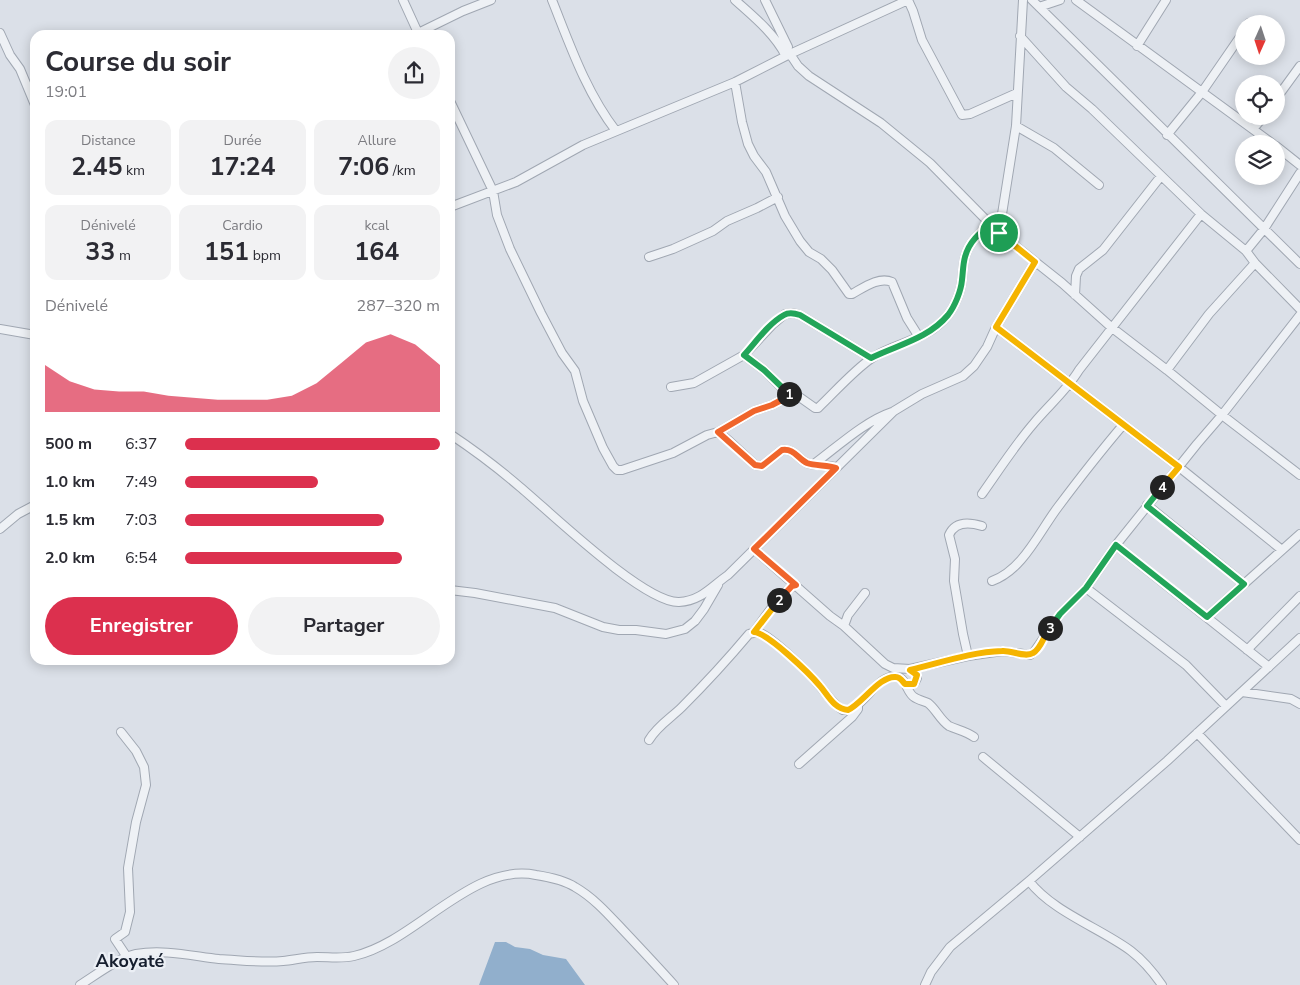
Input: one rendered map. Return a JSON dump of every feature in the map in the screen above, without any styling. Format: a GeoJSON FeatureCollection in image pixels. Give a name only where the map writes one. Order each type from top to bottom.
{"type":"FeatureCollection","features":[{"type":"Feature","properties":{"kind":"street"},"geometry":{"type":"LineString","coordinates":[[403,0],[415,30]]}},
{"type":"Feature","properties":{"kind":"street"},"geometry":{"type":"LineString","coordinates":[[425,30],[463,11],[491,0]]}},
{"type":"Feature","properties":{"kind":"street"},"geometry":{"type":"LineString","coordinates":[[552,0],[578,65],[600,110],[616,131]]}},
{"type":"Feature","properties":{"kind":"street"},"geometry":{"type":"LineString","coordinates":[[735,0],[771,34],[786,53],[809,76],[881,123],[930,163],[999,233],[1075,295],[1111,328],[1300,475]]}},
{"type":"Feature","properties":{"kind":"street"},"geometry":{"type":"LineString","coordinates":[[765,0],[788,48],[786,53]]}},
{"type":"Feature","properties":{"kind":"street"},"geometry":{"type":"LineString","coordinates":[[455,205],[516,182],[583,145],[735,82],[786,53],[908,0],[917,20],[922,40],[959,113],[965,116],[1017,93]]}},
{"type":"Feature","properties":{"kind":"street"},"geometry":{"type":"LineString","coordinates":[[999,233],[1016,126],[1023,0]]}},
{"type":"Feature","properties":{"kind":"street"},"geometry":{"type":"LineString","coordinates":[[1032,0],[1300,264]]}},
{"type":"Feature","properties":{"kind":"street"},"geometry":{"type":"LineString","coordinates":[[1039,6],[1060,0]]}},
{"type":"Feature","properties":{"kind":"street"},"geometry":{"type":"LineString","coordinates":[[1076,0],[1137,46],[1263,135]]}},
{"type":"Feature","properties":{"kind":"street"},"geometry":{"type":"LineString","coordinates":[[1137,46],[1166,0]]}},
{"type":"Feature","properties":{"kind":"street"},"geometry":{"type":"LineString","coordinates":[[0,33],[10,55],[20,69],[30,93]]}},
{"type":"Feature","properties":{"kind":"street"},"geometry":{"type":"LineString","coordinates":[[1020,36],[1066,87],[1092,108],[1200,214],[1246,251],[1255,263],[1300,309]]}},
{"type":"Feature","properties":{"kind":"street"},"geometry":{"type":"LineString","coordinates":[[1168,135],[1202,92],[1235,44]]}},
{"type":"Feature","properties":{"kind":"street"},"geometry":{"type":"LineString","coordinates":[[1285,87],[1300,66]]}},
{"type":"Feature","properties":{"kind":"street"},"geometry":{"type":"LineString","coordinates":[[735,82],[748,144],[766,172],[785,216],[800,241],[809,252],[832,270],[849,294],[880,280],[892,282],[907,318],[919,337]]}},
{"type":"Feature","properties":{"kind":"street"},"geometry":{"type":"LineString","coordinates":[[455,111],[493,191],[497,215],[510,249],[562,353],[575,371],[587,409],[603,448],[617,470],[673,453],[708,435],[718,432],[754,411],[772,405],[791,395]]}},
{"type":"Feature","properties":{"kind":"street"},"geometry":{"type":"LineString","coordinates":[[1016,126],[1054,148],[1099,185]]}},
{"type":"Feature","properties":{"kind":"street"},"geometry":{"type":"LineString","coordinates":[[1285,153],[1300,165]]}},
{"type":"Feature","properties":{"kind":"street"},"geometry":{"type":"LineString","coordinates":[[1246,251],[1264,230],[1300,173]]}},
{"type":"Feature","properties":{"kind":"street"},"geometry":{"type":"LineString","coordinates":[[1075,295],[1076,276],[1079,269],[1103,250],[1161,176]]}},
{"type":"Feature","properties":{"kind":"street"},"geometry":{"type":"LineString","coordinates":[[649,257],[673,249],[713,231],[727,221],[778,197]]}},
{"type":"Feature","properties":{"kind":"street"},"geometry":{"type":"LineString","coordinates":[[982,494],[1028,430],[1070,385],[1079,370],[1200,214]]}},
{"type":"Feature","properties":{"kind":"street"},"geometry":{"type":"LineString","coordinates":[[744,355],[764,370],[791,395],[798,396],[815,408],[818,408],[871,358],[932,330],[949,314],[960,292],[964,257],[979,233],[991,225]]}},
{"type":"Feature","properties":{"kind":"street"},"geometry":{"type":"LineString","coordinates":[[455,438],[518,485],[621,572],[655,595],[675,602],[694,599],[706,592],[754,549],[894,411],[922,394],[963,376],[974,366],[987,347],[996,327],[1035,262]]}},
{"type":"Feature","properties":{"kind":"street"},"geometry":{"type":"LineString","coordinates":[[1167,370],[1210,314],[1255,263]]}},
{"type":"Feature","properties":{"kind":"street"},"geometry":{"type":"LineString","coordinates":[[671,387],[694,383],[744,355],[785,314],[794,313],[800,315],[871,358]]}},
{"type":"Feature","properties":{"kind":"street"},"geometry":{"type":"LineString","coordinates":[[649,740],[653,733],[680,709],[723,665],[749,634],[754,632],[760,632],[782,650],[819,684],[838,708],[848,710],[886,680],[910,670],[968,656],[1003,651],[1030,654],[1034,652],[1060,614],[1086,588],[1116,545],[1222,416],[1300,315]]}},
{"type":"Feature","properties":{"kind":"street"},"geometry":{"type":"LineString","coordinates":[[996,327],[1179,467],[1282,550]]}},
{"type":"Feature","properties":{"kind":"street"},"geometry":{"type":"LineString","coordinates":[[0,329],[30,335]]}},
{"type":"Feature","properties":{"kind":"street"},"geometry":{"type":"LineString","coordinates":[[814,464],[865,426],[884,414],[894,411]]}},
{"type":"Feature","properties":{"kind":"street"},"geometry":{"type":"LineString","coordinates":[[992,581],[1000,578],[1019,562],[1070,492],[1123,425]]}},
{"type":"Feature","properties":{"kind":"street"},"geometry":{"type":"LineString","coordinates":[[718,432],[755,465],[762,466],[786,449],[795,453],[806,462],[836,468]]}},
{"type":"Feature","properties":{"kind":"street"},"geometry":{"type":"LineString","coordinates":[[1147,506],[1244,584]]}},
{"type":"Feature","properties":{"kind":"street"},"geometry":{"type":"LineString","coordinates":[[0,530],[18,514],[30,508]]}},
{"type":"Feature","properties":{"kind":"street"},"geometry":{"type":"LineString","coordinates":[[968,656],[954,581],[955,559],[949,535],[952,528],[960,524],[974,523],[982,526]]}},
{"type":"Feature","properties":{"kind":"street"},"geometry":{"type":"LineString","coordinates":[[1207,617],[1300,534]]}},
{"type":"Feature","properties":{"kind":"street"},"geometry":{"type":"LineString","coordinates":[[1116,545],[1268,667]]}},
{"type":"Feature","properties":{"kind":"street"},"geometry":{"type":"LineString","coordinates":[[754,549],[830,616],[844,626],[885,664],[900,674],[911,695],[928,704],[941,720],[974,737]]}},
{"type":"Feature","properties":{"kind":"street"},"geometry":{"type":"LineString","coordinates":[[455,591],[555,608],[603,627],[666,634],[684,629],[695,621],[721,579]]}},
{"type":"Feature","properties":{"kind":"street"},"geometry":{"type":"LineString","coordinates":[[754,632],[776,603],[792,586],[796,585]]}},
{"type":"Feature","properties":{"kind":"street"},"geometry":{"type":"LineString","coordinates":[[1086,588],[1186,665],[1226,706]]}},
{"type":"Feature","properties":{"kind":"street"},"geometry":{"type":"LineString","coordinates":[[844,626],[848,614],[865,593]]}},
{"type":"Feature","properties":{"kind":"street"},"geometry":{"type":"LineString","coordinates":[[1247,650],[1300,596]]}},
{"type":"Feature","properties":{"kind":"street"},"geometry":{"type":"LineString","coordinates":[[925,985],[931,972],[950,947],[1080,837],[1300,638]]}},
{"type":"Feature","properties":{"kind":"street"},"geometry":{"type":"LineString","coordinates":[[905,684],[914,684],[916,680],[916,673],[910,670]]}},
{"type":"Feature","properties":{"kind":"street"},"geometry":{"type":"LineString","coordinates":[[1242,692],[1290,699],[1300,704]]}},
{"type":"Feature","properties":{"kind":"street"},"geometry":{"type":"LineString","coordinates":[[799,764],[852,717],[858,709],[858,704]]}},
{"type":"Feature","properties":{"kind":"street"},"geometry":{"type":"LineString","coordinates":[[121,732],[136,751],[144,767],[146,785],[136,822],[128,868],[130,912],[125,932],[115,939],[127,957]]}},
{"type":"Feature","properties":{"kind":"street"},"geometry":{"type":"LineString","coordinates":[[1197,733],[1300,840]]}},
{"type":"Feature","properties":{"kind":"street"},"geometry":{"type":"LineString","coordinates":[[983,758],[1080,837]]}},
{"type":"Feature","properties":{"kind":"street"},"geometry":{"type":"LineString","coordinates":[[81,985],[127,957],[138,954],[154,953],[238,960],[283,961],[318,957],[337,959],[354,956],[375,949],[399,936],[480,884],[500,876],[516,873],[553,878],[574,886],[596,902],[674,985]]}},
{"type":"Feature","properties":{"kind":"street"},"geometry":{"type":"LineString","coordinates":[[1029,882],[1034,888],[1066,912],[1130,951],[1149,967],[1162,985]]}},
{"type":"Feature","properties":{"kind":"water"},"geometry":{"type":"Polygon","coordinates":[[[495,942],[506,942],[515,947],[530,949],[543,955],[566,959],[585,985],[479,985],[495,942]]]}},
{"type":"Feature","properties":{"kind":"district","name":"Akoyaté"},"geometry":{"type":"Point","coordinates":[130,961]}},
{"type":"Feature","properties":{"kind":"route"},"geometry":{"type":"LineString","coordinates":[[991,225],[999,233],[1035,262],[996,327],[1179,467],[1147,506],[1244,584],[1207,617],[1116,545],[1086,588],[1060,614],[1034,652],[1030,654],[1003,651],[968,656],[910,670],[917,675],[914,684],[905,684],[899,677],[891,678],[872,690],[850,710],[843,710],[838,708],[819,684],[782,650],[760,632],[754,632],[776,603],[792,586],[796,585],[754,549],[836,468],[806,462],[795,453],[786,449],[782,450],[767,464],[758,466],[718,432],[754,411],[772,405],[791,395],[764,370],[744,355],[785,314],[794,313],[800,315],[871,358],[884,351],[906,344],[932,330],[949,314],[960,292],[964,257],[970,246],[979,233],[991,225]]}}]}
